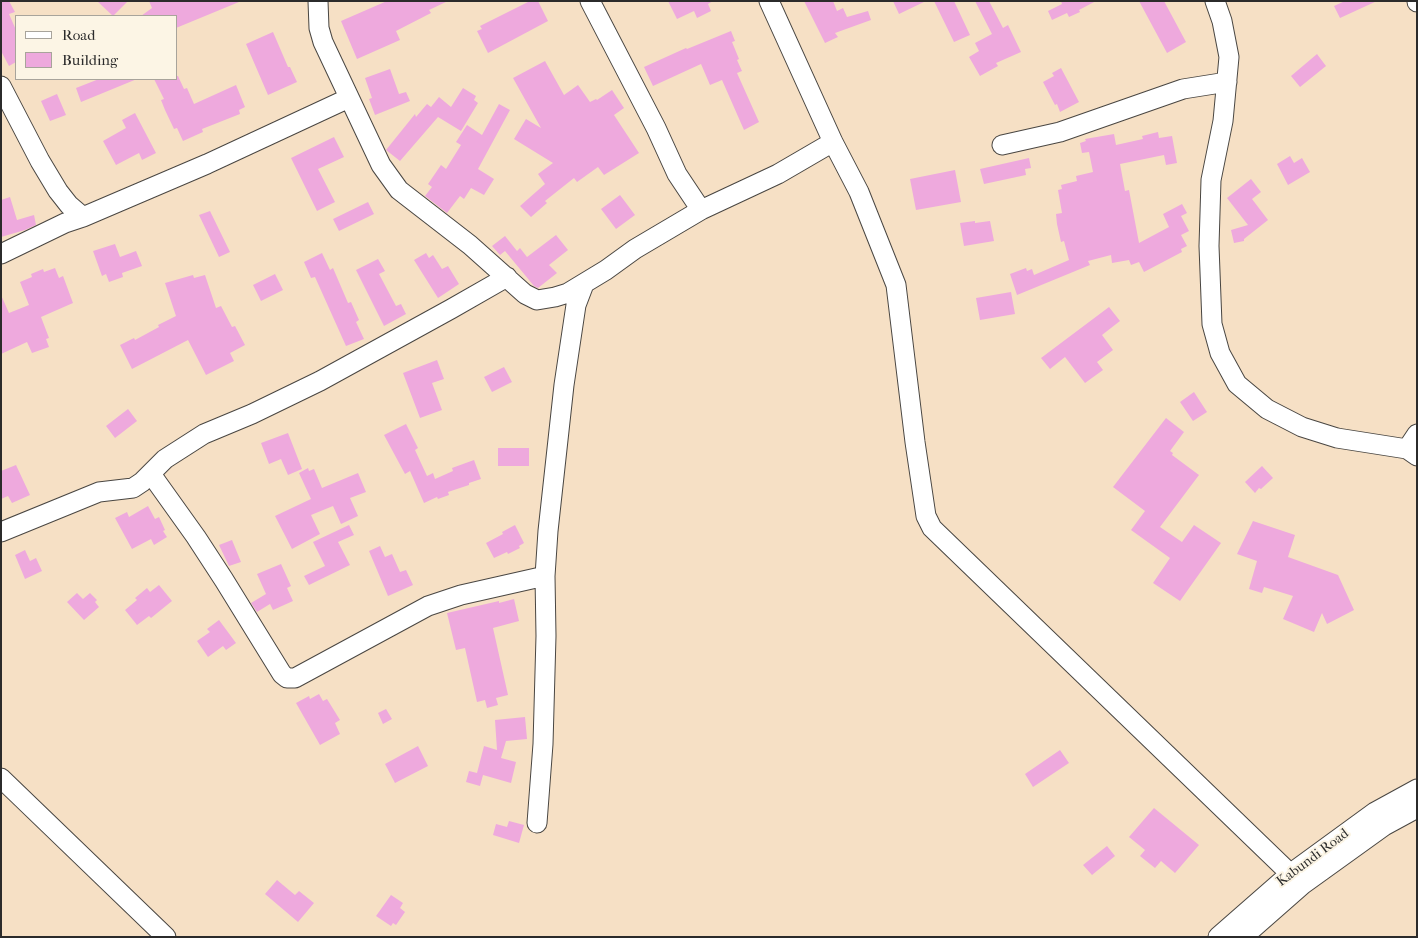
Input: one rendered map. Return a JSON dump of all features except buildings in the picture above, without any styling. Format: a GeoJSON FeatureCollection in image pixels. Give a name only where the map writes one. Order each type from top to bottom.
{"type":"FeatureCollection","features":[{"type":"Feature","properties":{"kind":"street"},"geometry":{"type":"LineString","coordinates":[[318,1],[319,28],[323,42],[381,165],[399,190],[464,240],[525,294],[537,300],[555,297],[584,284],[636,249],[701,210],[778,174],[833,142]]}},
{"type":"Feature","properties":{"kind":"street"},"geometry":{"type":"LineString","coordinates":[[590,1],[656,128],[677,174],[701,210]]}},
{"type":"Feature","properties":{"kind":"street"},"geometry":{"type":"LineString","coordinates":[[770,1],[833,142],[859,192],[896,285],[923,498],[926,516],[932,528],[1296,879]]}},
{"type":"Feature","properties":{"kind":"street"},"geometry":{"type":"LineString","coordinates":[[1215,1],[1222,21],[1229,57],[1223,121],[1211,180],[1212,324],[1220,353],[1237,384],[1267,409],[1302,427],[1337,438],[1413,447]]}},
{"type":"Feature","properties":{"kind":"street"},"geometry":{"type":"LineString","coordinates":[[1002,145],[1060,132],[1182,88],[1227,82]]}},
{"type":"Feature","properties":{"kind":"street"},"geometry":{"type":"LineString","coordinates":[[1,86],[40,161],[58,191],[69,206],[83,217]]}},
{"type":"Feature","properties":{"kind":"street"},"geometry":{"type":"LineString","coordinates":[[1,254],[66,223],[207,164],[349,98]]}},
{"type":"Feature","properties":{"kind":"street"},"geometry":{"type":"LineString","coordinates":[[1,532],[99,492],[133,488],[151,474],[165,459],[204,434],[320,381],[507,277]]}},
{"type":"Feature","properties":{"kind":"street"},"geometry":{"type":"LineString","coordinates":[[537,823],[543,744],[545,576],[554,468],[576,305],[584,284]]}},
{"type":"Feature","properties":{"kind":"street"},"geometry":{"type":"LineString","coordinates":[[151,474],[196,537],[282,674],[288,678],[295,678],[428,606],[460,595],[545,576]]}},
{"type":"Feature","properties":{"kind":"street"},"geometry":{"type":"LineString","coordinates":[[1,778],[164,936]]}},
{"type":"Feature","properties":{"kind":"street","name":"Kabundi Road"},"geometry":{"type":"LineString","coordinates":[[1218,937],[1296,879],[1375,812],[1417,789]]}},
{"type":"Feature","properties":{"kind":"street","name":"Kabundi Road"},"geometry":{"type":"LineString","coordinates":[[1243,937],[1296,879],[1417,808]]}}]}
